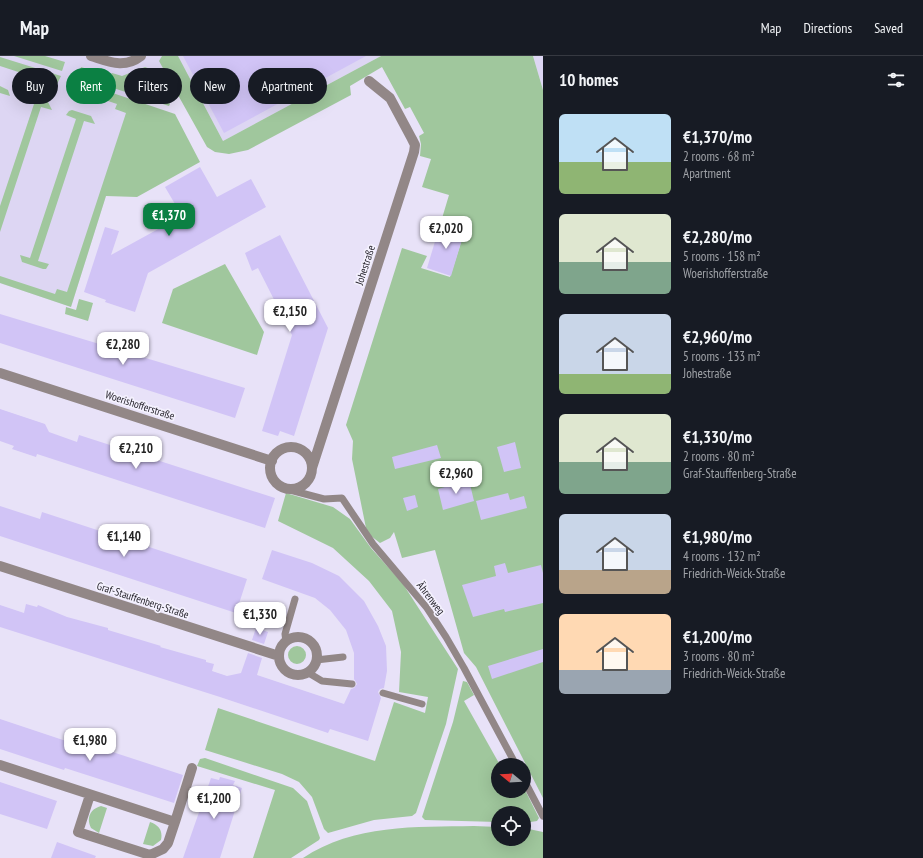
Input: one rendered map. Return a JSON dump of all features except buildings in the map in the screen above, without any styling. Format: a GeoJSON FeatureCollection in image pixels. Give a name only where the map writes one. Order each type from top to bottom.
{"type":"FeatureCollection","features":[{"type":"Feature","properties":{"kind":"street"},"geometry":{"type":"LineString","coordinates":[[91,56],[116,64],[123,64],[135,60],[141,56]]}},
{"type":"Feature","properties":{"kind":"street","name":"Johestraße"},"geometry":{"type":"LineString","coordinates":[[312,468],[414,152],[415,145],[390,98],[369,81]]}},
{"type":"Feature","properties":{"kind":"street","name":"Woerishofferstraße"},"geometry":{"type":"LineString","coordinates":[[0,373],[272,461]]}},
{"type":"Feature","properties":{"kind":"street"},"geometry":{"type":"LineString","coordinates":[[284,448],[296,448],[304,451],[310,460],[312,468],[308,480],[303,485],[290,490],[278,484],[273,479],[271,470],[272,461],[277,452],[284,448]]}},
{"type":"Feature","properties":{"kind":"street","name":"Graf-Stauffenberg-Straße"},"geometry":{"type":"LineString","coordinates":[[0,566],[279,656]]}},
{"type":"Feature","properties":{"kind":"street"},"geometry":{"type":"LineString","coordinates":[[296,637],[308,640],[315,648],[316,660],[313,667],[307,672],[299,675],[288,672],[280,663],[279,656],[281,648],[286,642],[296,637]]}},
{"type":"Feature","properties":{"kind":"street"},"geometry":{"type":"LineString","coordinates":[[0,765],[175,822]]}},
{"type":"Feature","properties":{"kind":"street"},"geometry":{"type":"LineString","coordinates":[[90,794],[78,832],[150,855],[163,850],[168,843],[192,768]]}},
{"type":"Feature","properties":{"kind":"lane","name":"Ährenweg"},"geometry":{"type":"LineString","coordinates":[[290,490],[324,499],[342,498],[373,544],[426,608],[446,637],[512,758]]}},
{"type":"Feature","properties":{"kind":"lane"},"geometry":{"type":"LineString","coordinates":[[286,642],[285,634],[295,599]]}},
{"type":"Feature","properties":{"kind":"lane"},"geometry":{"type":"LineString","coordinates":[[316,660],[343,656]]}},
{"type":"Feature","properties":{"kind":"lane"},"geometry":{"type":"LineString","coordinates":[[307,672],[322,681],[352,684]]}},
{"type":"Feature","properties":{"kind":"lane"},"geometry":{"type":"LineString","coordinates":[[382,693],[422,704]]}},
{"type":"Feature","properties":{"kind":"lane"},"geometry":{"type":"LineString","coordinates":[[531,793],[543,816]]}},
{"type":"Feature","properties":{"kind":"shaded area"},"geometry":{"type":"Polygon","coordinates":[[[0,56],[381,56],[327,85],[327,68],[248,68],[248,104],[292,104],[223,141],[203,104],[240,104],[240,68],[190,68],[190,79],[186,71],[182,73],[182,68],[124,68],[124,104],[135,104],[71,307],[0,283],[0,56]]]}},
{"type":"Feature","properties":{"kind":"shaded area"},"geometry":{"type":"Polygon","coordinates":[[[533,56],[543,56],[543,90],[533,56]]]}},
{"type":"Feature","properties":{"kind":"green space"},"geometry":{"type":"Polygon","coordinates":[[[14,56],[45,56],[65,62],[62,71],[58,70],[58,68],[52,68],[14,56]]]}},
{"type":"Feature","properties":{"kind":"green space"},"geometry":{"type":"Polygon","coordinates":[[[162,56],[178,56],[190,79],[190,104],[203,104],[223,141],[292,104],[327,104],[327,85],[381,56],[533,56],[543,90],[543,798],[531,775],[531,758],[523,758],[476,667],[464,653],[435,550],[402,558],[394,532],[390,538],[380,543],[371,536],[366,528],[352,459],[353,441],[346,425],[402,248],[427,256],[421,268],[450,277],[464,233],[440,225],[449,195],[422,187],[431,159],[420,156],[421,144],[419,136],[424,133],[410,107],[405,109],[382,67],[350,86],[351,95],[248,150],[229,154],[215,152],[207,147],[182,102],[182,68],[163,68],[159,61],[162,56]]]}},
{"type":"Feature","properties":{"kind":"green space"},"geometry":{"type":"Polygon","coordinates":[[[0,57],[35,68],[12,68],[12,70],[0,66],[0,57]]]}},
{"type":"Feature","properties":{"kind":"green space"},"geometry":{"type":"Polygon","coordinates":[[[116,74],[124,75],[124,92],[116,89],[116,74]]]}},
{"type":"Feature","properties":{"kind":"green space"},"geometry":{"type":"Polygon","coordinates":[[[58,75],[61,76],[58,82],[58,75]]]}},
{"type":"Feature","properties":{"kind":"green space"},"geometry":{"type":"Polygon","coordinates":[[[0,86],[8,90],[10,96],[0,93],[0,86]]]}},
{"type":"Feature","properties":{"kind":"green space"},"geometry":{"type":"Polygon","coordinates":[[[116,94],[124,97],[124,104],[145,104],[175,114],[200,162],[137,197],[106,196],[71,307],[0,283],[0,276],[55,294],[57,289],[67,292],[126,113],[115,109],[117,104],[116,94]]]}},
{"type":"Feature","properties":{"kind":"green space"},"geometry":{"type":"Polygon","coordinates":[[[34,104],[49,104],[52,110],[41,107],[0,232],[0,206],[34,104]]]}},
{"type":"Feature","properties":{"kind":"green space"},"geometry":{"type":"Polygon","coordinates":[[[72,110],[91,116],[95,124],[84,121],[38,261],[49,264],[46,269],[43,269],[22,262],[20,255],[30,258],[76,119],[66,115],[72,110]]]}},
{"type":"Feature","properties":{"kind":"green space"},"geometry":{"type":"Polygon","coordinates":[[[225,264],[264,332],[257,355],[162,323],[173,289],[225,264]]]}},
{"type":"Feature","properties":{"kind":"green space"},"geometry":{"type":"Polygon","coordinates":[[[79,299],[93,303],[88,321],[65,314],[66,307],[76,310],[79,299]]]}},
{"type":"Feature","properties":{"kind":"green space"},"geometry":{"type":"Polygon","coordinates":[[[286,493],[333,507],[350,519],[371,548],[403,584],[458,669],[446,724],[416,813],[412,816],[374,820],[328,833],[324,829],[312,797],[299,782],[282,774],[205,750],[218,708],[375,761],[394,702],[425,713],[428,697],[399,692],[401,652],[392,611],[369,581],[333,548],[278,521],[286,493]]]}},
{"type":"Feature","properties":{"kind":"green space"},"geometry":{"type":"Polygon","coordinates":[[[297,646],[303,649],[306,655],[303,661],[297,664],[291,661],[288,655],[291,649],[297,646]]]}},
{"type":"Feature","properties":{"kind":"green space"},"geometry":{"type":"Polygon","coordinates":[[[463,681],[467,682],[474,695],[464,701],[496,758],[491,758],[491,798],[529,798],[539,818],[537,821],[531,822],[531,806],[491,806],[491,822],[425,820],[422,817],[453,722],[463,681]]]}},
{"type":"Feature","properties":{"kind":"green space"},"geometry":{"type":"Polygon","coordinates":[[[205,758],[293,788],[307,801],[320,838],[319,840],[291,858],[253,858],[275,790],[197,766],[200,759],[205,758]]]}},
{"type":"Feature","properties":{"kind":"green space"},"geometry":{"type":"Polygon","coordinates":[[[101,806],[107,808],[99,833],[91,828],[89,817],[94,809],[101,806]]]}},
{"type":"Feature","properties":{"kind":"green space"},"geometry":{"type":"Polygon","coordinates":[[[150,822],[156,825],[161,831],[161,840],[153,846],[143,844],[150,822]]]}},
{"type":"Feature","properties":{"kind":"green space"},"geometry":{"type":"Polygon","coordinates":[[[430,827],[491,827],[491,846],[531,846],[531,829],[543,832],[543,858],[303,858],[323,847],[364,833],[430,827]]]}}]}
